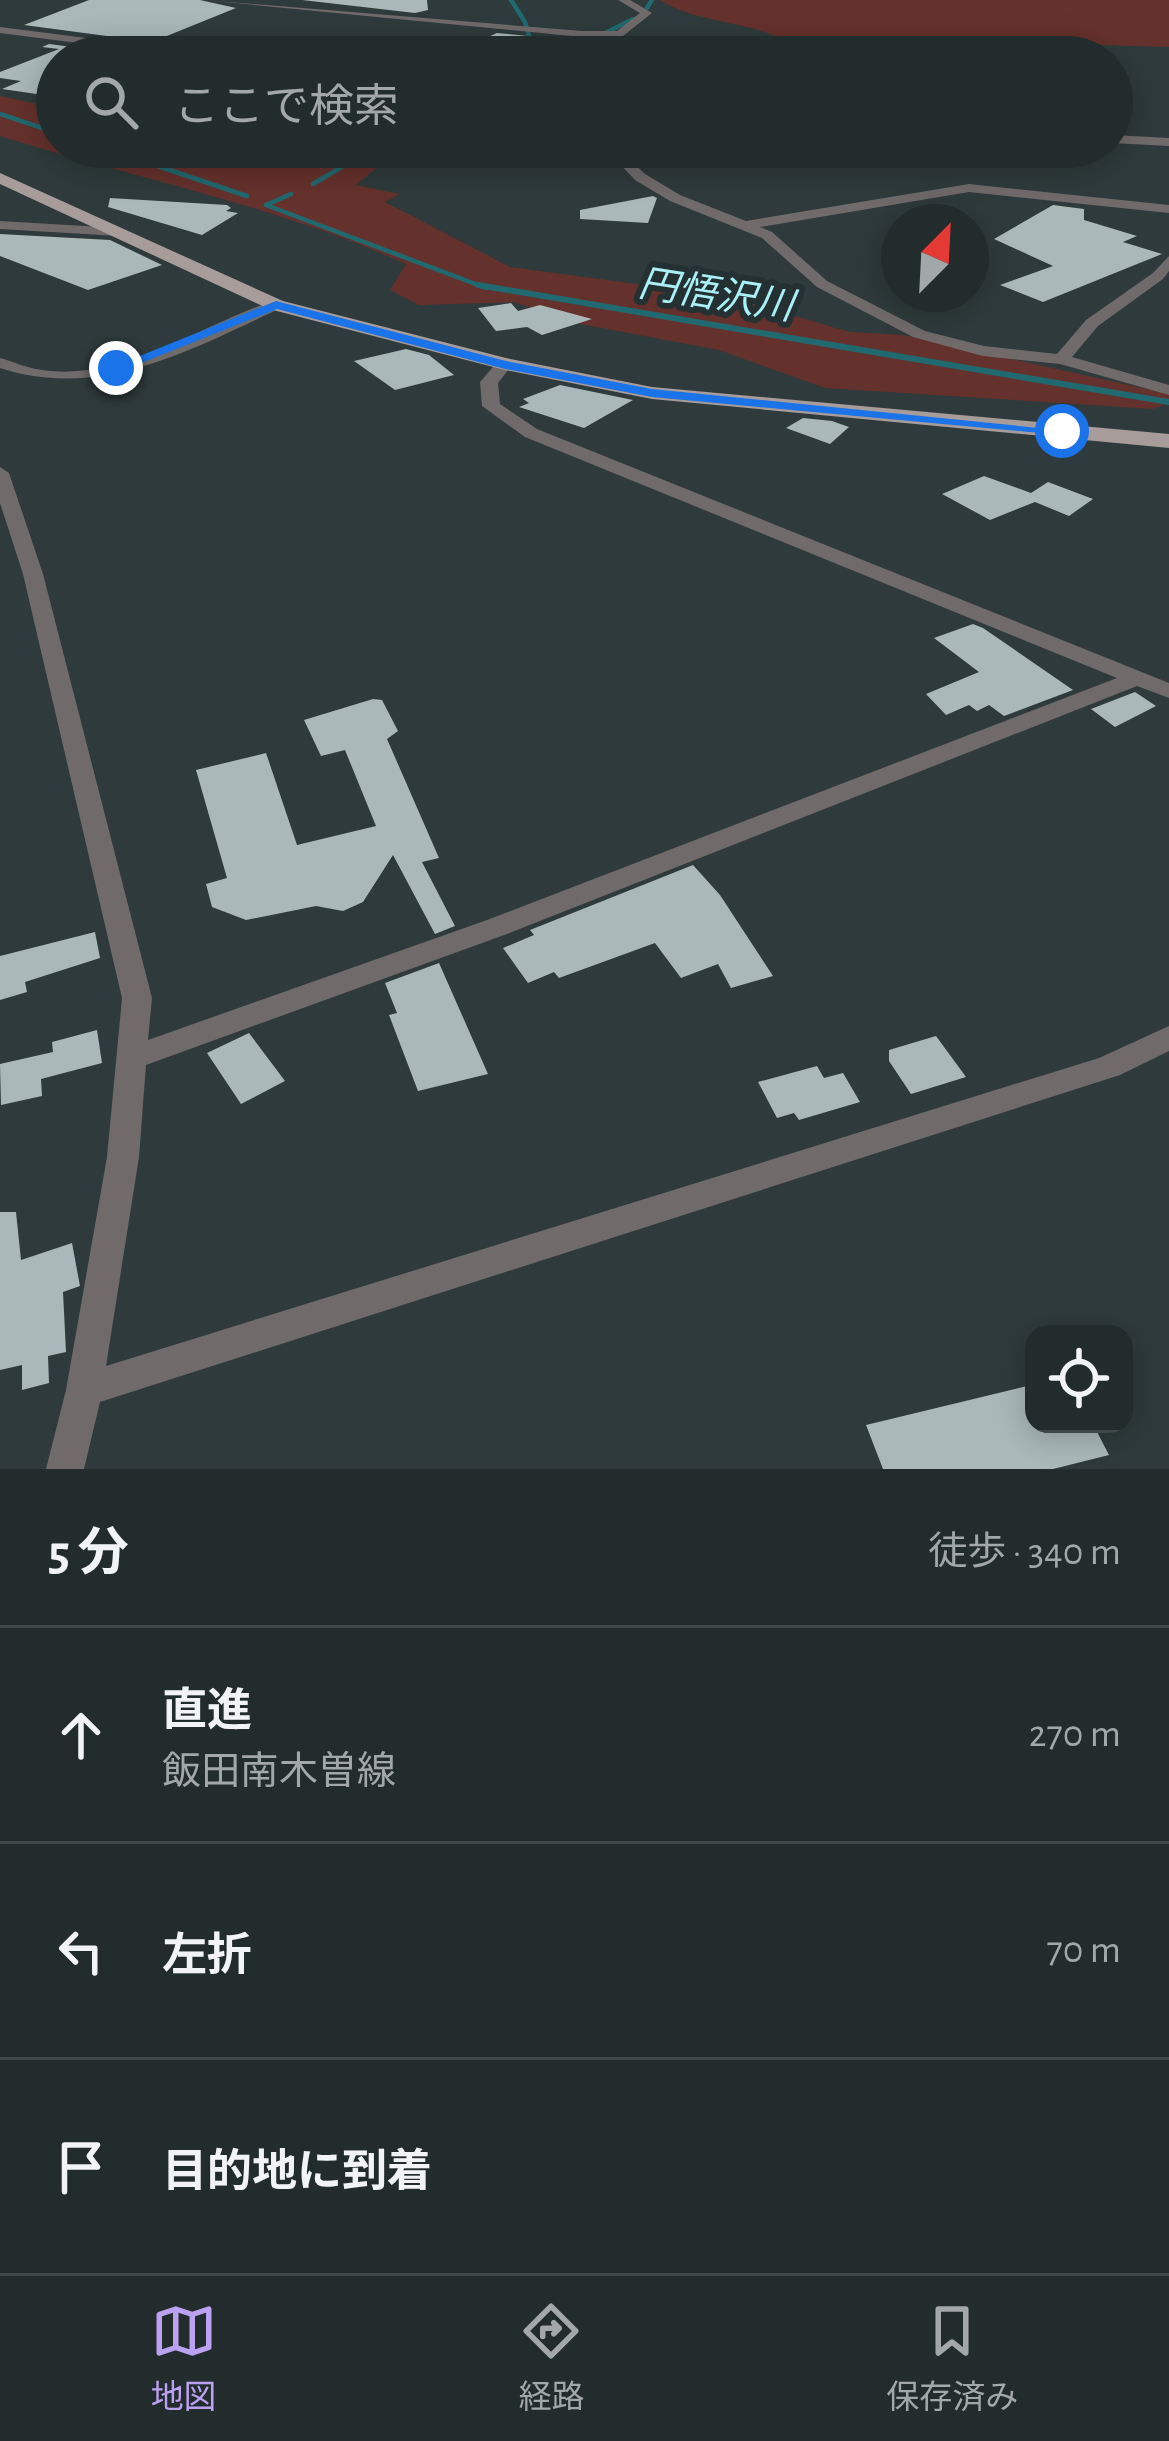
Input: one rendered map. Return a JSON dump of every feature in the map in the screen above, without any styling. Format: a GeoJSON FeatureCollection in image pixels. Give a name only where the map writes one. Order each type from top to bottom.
{"type":"FeatureCollection","features":[{"type":"Feature","properties":{"kind":"main road"},"geometry":{"type":"LineString","coordinates":[[0,178],[276,305],[505,364],[652,393],[1169,441]]}},
{"type":"Feature","properties":{"kind":"street"},"geometry":{"type":"LineString","coordinates":[[209,0],[519,30],[619,34],[647,13],[623,0]]}},
{"type":"Feature","properties":{"kind":"street"},"geometry":{"type":"LineString","coordinates":[[0,29],[53,36]]}},
{"type":"Feature","properties":{"kind":"street"},"geometry":{"type":"LineString","coordinates":[[1133,141],[1169,142]]}},
{"type":"Feature","properties":{"kind":"street"},"geometry":{"type":"LineString","coordinates":[[631,168],[675,198],[767,235],[822,284],[919,334],[983,351],[1061,359],[1169,390]]}},
{"type":"Feature","properties":{"kind":"street"},"geometry":{"type":"LineString","coordinates":[[748,225],[969,188],[1169,209]]}},
{"type":"Feature","properties":{"kind":"street"},"geometry":{"type":"LineString","coordinates":[[0,225],[119,232]]}},
{"type":"Feature","properties":{"kind":"street"},"geometry":{"type":"LineString","coordinates":[[1061,359],[1092,323],[1162,272],[1169,260]]}},
{"type":"Feature","properties":{"kind":"street"},"geometry":{"type":"LineString","coordinates":[[0,362],[39,377],[92,374],[276,305]]}},
{"type":"Feature","properties":{"kind":"street"},"geometry":{"type":"LineString","coordinates":[[505,364],[489,382],[490,406],[531,433],[1169,691]]}},
{"type":"Feature","properties":{"kind":"street"},"geometry":{"type":"LineString","coordinates":[[0,473],[33,574],[137,998],[134,1057],[84,1390],[65,1469]]}},
{"type":"Feature","properties":{"kind":"street"},"geometry":{"type":"LineString","coordinates":[[134,1057],[497,927],[1138,678]]}},
{"type":"Feature","properties":{"kind":"street"},"geometry":{"type":"LineString","coordinates":[[84,1390],[1109,1067],[1169,1038]]}},
{"type":"Feature","properties":{"kind":"shaded area"},"geometry":{"type":"Polygon","coordinates":[[[660,0],[1169,0],[1169,47],[1133,46],[1133,36],[775,36],[660,0]]]}},
{"type":"Feature","properties":{"kind":"shaded area"},"geometry":{"type":"Polygon","coordinates":[[[0,96],[36,104],[36,146],[0,136],[0,96]]]}},
{"type":"Feature","properties":{"kind":"shaded area"},"geometry":{"type":"Polygon","coordinates":[[[112,168],[376,168],[356,185],[400,194],[385,202],[510,267],[726,296],[850,332],[903,335],[1169,394],[1169,403],[1153,409],[825,388],[719,350],[575,323],[514,302],[419,305],[390,290],[406,264],[256,209],[112,168]]]}},
{"type":"Feature","properties":{"kind":"building"},"geometry":{"type":"Polygon","coordinates":[[[89,0],[200,0],[236,8],[167,36],[107,36],[24,25],[89,0]]]}},
{"type":"Feature","properties":{"kind":"building"},"geometry":{"type":"Polygon","coordinates":[[[302,0],[427,0],[428,10],[415,13],[302,0]]]}},
{"type":"Feature","properties":{"kind":"building"},"geometry":{"type":"Polygon","coordinates":[[[36,58],[36,94],[2,89],[21,81],[0,78],[0,72],[36,58]]]}},
{"type":"Feature","properties":{"kind":"building"},"geometry":{"type":"Polygon","coordinates":[[[110,198],[227,205],[231,208],[226,211],[238,213],[202,235],[108,207],[110,198]]]}},
{"type":"Feature","properties":{"kind":"building"},"geometry":{"type":"Polygon","coordinates":[[[657,198],[648,223],[580,219],[580,210],[657,198]]]}},
{"type":"Feature","properties":{"kind":"building"},"geometry":{"type":"Polygon","coordinates":[[[1053,205],[1084,209],[1084,220],[1137,236],[1123,242],[1162,254],[1043,302],[1000,285],[1053,266],[994,239],[1053,205]]]}},
{"type":"Feature","properties":{"kind":"building"},"geometry":{"type":"Polygon","coordinates":[[[0,234],[110,240],[162,265],[88,290],[0,256],[0,234]]]}},
{"type":"Feature","properties":{"kind":"building"},"geometry":{"type":"Polygon","coordinates":[[[511,303],[518,311],[540,305],[592,319],[542,335],[527,327],[496,331],[478,308],[511,303]]]}},
{"type":"Feature","properties":{"kind":"building"},"geometry":{"type":"Polygon","coordinates":[[[406,349],[429,355],[454,375],[395,390],[354,361],[406,349]]]}},
{"type":"Feature","properties":{"kind":"building"},"geometry":{"type":"Polygon","coordinates":[[[560,385],[633,400],[584,428],[519,407],[529,403],[523,399],[560,385]]]}},
{"type":"Feature","properties":{"kind":"building"},"geometry":{"type":"Polygon","coordinates":[[[803,418],[849,427],[830,444],[786,428],[803,418]]]}},
{"type":"Feature","properties":{"kind":"building"},"geometry":{"type":"Polygon","coordinates":[[[984,476],[1031,493],[1048,482],[1093,499],[1069,516],[1035,502],[990,520],[942,494],[984,476]]]}},
{"type":"Feature","properties":{"kind":"building"},"geometry":{"type":"Polygon","coordinates":[[[973,624],[1073,690],[1004,716],[989,705],[977,711],[969,705],[946,715],[926,694],[979,672],[934,638],[973,624]]]}},
{"type":"Feature","properties":{"kind":"building"},"geometry":{"type":"Polygon","coordinates":[[[1135,692],[1156,706],[1115,727],[1091,709],[1135,692]]]}},
{"type":"Feature","properties":{"kind":"building"},"geometry":{"type":"Polygon","coordinates":[[[382,700],[398,731],[387,739],[439,858],[422,862],[455,926],[435,934],[393,855],[363,902],[343,911],[316,906],[246,920],[212,907],[206,884],[227,878],[196,770],[266,753],[297,845],[376,826],[345,750],[321,756],[304,720],[382,700]]]}},
{"type":"Feature","properties":{"kind":"building"},"geometry":{"type":"Polygon","coordinates":[[[693,865],[720,895],[773,976],[731,988],[718,964],[681,978],[655,943],[559,978],[554,972],[528,983],[503,948],[534,935],[530,930],[693,865]]]}},
{"type":"Feature","properties":{"kind":"building"},"geometry":{"type":"Polygon","coordinates":[[[95,932],[100,958],[25,982],[27,992],[0,1000],[0,956],[95,932]]]}},
{"type":"Feature","properties":{"kind":"building"},"geometry":{"type":"Polygon","coordinates":[[[439,963],[488,1074],[418,1091],[389,1015],[397,1013],[385,983],[439,963]]]}},
{"type":"Feature","properties":{"kind":"building"},"geometry":{"type":"Polygon","coordinates":[[[97,1030],[102,1063],[41,1079],[42,1096],[1,1105],[0,1064],[53,1052],[52,1042],[97,1030]]]}},
{"type":"Feature","properties":{"kind":"building"},"geometry":{"type":"Polygon","coordinates":[[[249,1033],[285,1081],[241,1104],[207,1053],[249,1033]]]}},
{"type":"Feature","properties":{"kind":"building"},"geometry":{"type":"Polygon","coordinates":[[[936,1036],[966,1077],[911,1094],[889,1061],[889,1050],[936,1036]]]}},
{"type":"Feature","properties":{"kind":"building"},"geometry":{"type":"Polygon","coordinates":[[[817,1066],[824,1078],[843,1073],[860,1102],[799,1120],[794,1113],[777,1118],[758,1082],[817,1066]]]}},
{"type":"Feature","properties":{"kind":"building"},"geometry":{"type":"Polygon","coordinates":[[[0,1212],[16,1212],[21,1260],[72,1243],[80,1286],[63,1292],[66,1352],[48,1356],[49,1383],[22,1390],[22,1365],[0,1370],[0,1212]]]}},
{"type":"Feature","properties":{"kind":"building"},"geometry":{"type":"Polygon","coordinates":[[[1025,1386],[1025,1433],[1098,1433],[1109,1455],[1053,1469],[883,1469],[866,1425],[1025,1386]]]}},
{"type":"Feature","properties":{"kind":"waterway"},"geometry":{"type":"LineString","coordinates":[[511,0],[529,36]]}},
{"type":"Feature","properties":{"kind":"waterway"},"geometry":{"type":"LineString","coordinates":[[647,8],[652,0]]}},
{"type":"Feature","properties":{"kind":"waterway"},"geometry":{"type":"LineString","coordinates":[[607,32],[633,19]]}},
{"type":"Feature","properties":{"kind":"waterway","name":"円悟沢川"},"geometry":{"type":"LineString","coordinates":[[0,114],[36,126]]}},
{"type":"Feature","properties":{"kind":"waterway","name":"円悟沢川"},"geometry":{"type":"LineString","coordinates":[[164,168],[247,196]]}},
{"type":"Feature","properties":{"kind":"waterway"},"geometry":{"type":"LineString","coordinates":[[313,184],[340,168]]}},
{"type":"Feature","properties":{"kind":"waterway","name":"円悟沢川"},"geometry":{"type":"LineString","coordinates":[[291,194],[266,205],[478,285]]}},
{"type":"Feature","properties":{"kind":"waterway","name":"円悟沢川"},"geometry":{"type":"LineString","coordinates":[[478,285],[1169,402]]}},
{"type":"Feature","properties":{"kind":"waterway","name":"円悟沢川"},"geometry":{"type":"LineString","coordinates":[[478,285],[486,288]]}},
{"type":"Feature","properties":{"kind":"route"},"geometry":{"type":"LineString","coordinates":[[116,368],[276,305],[505,364],[652,393],[1062,431]]}}]}
